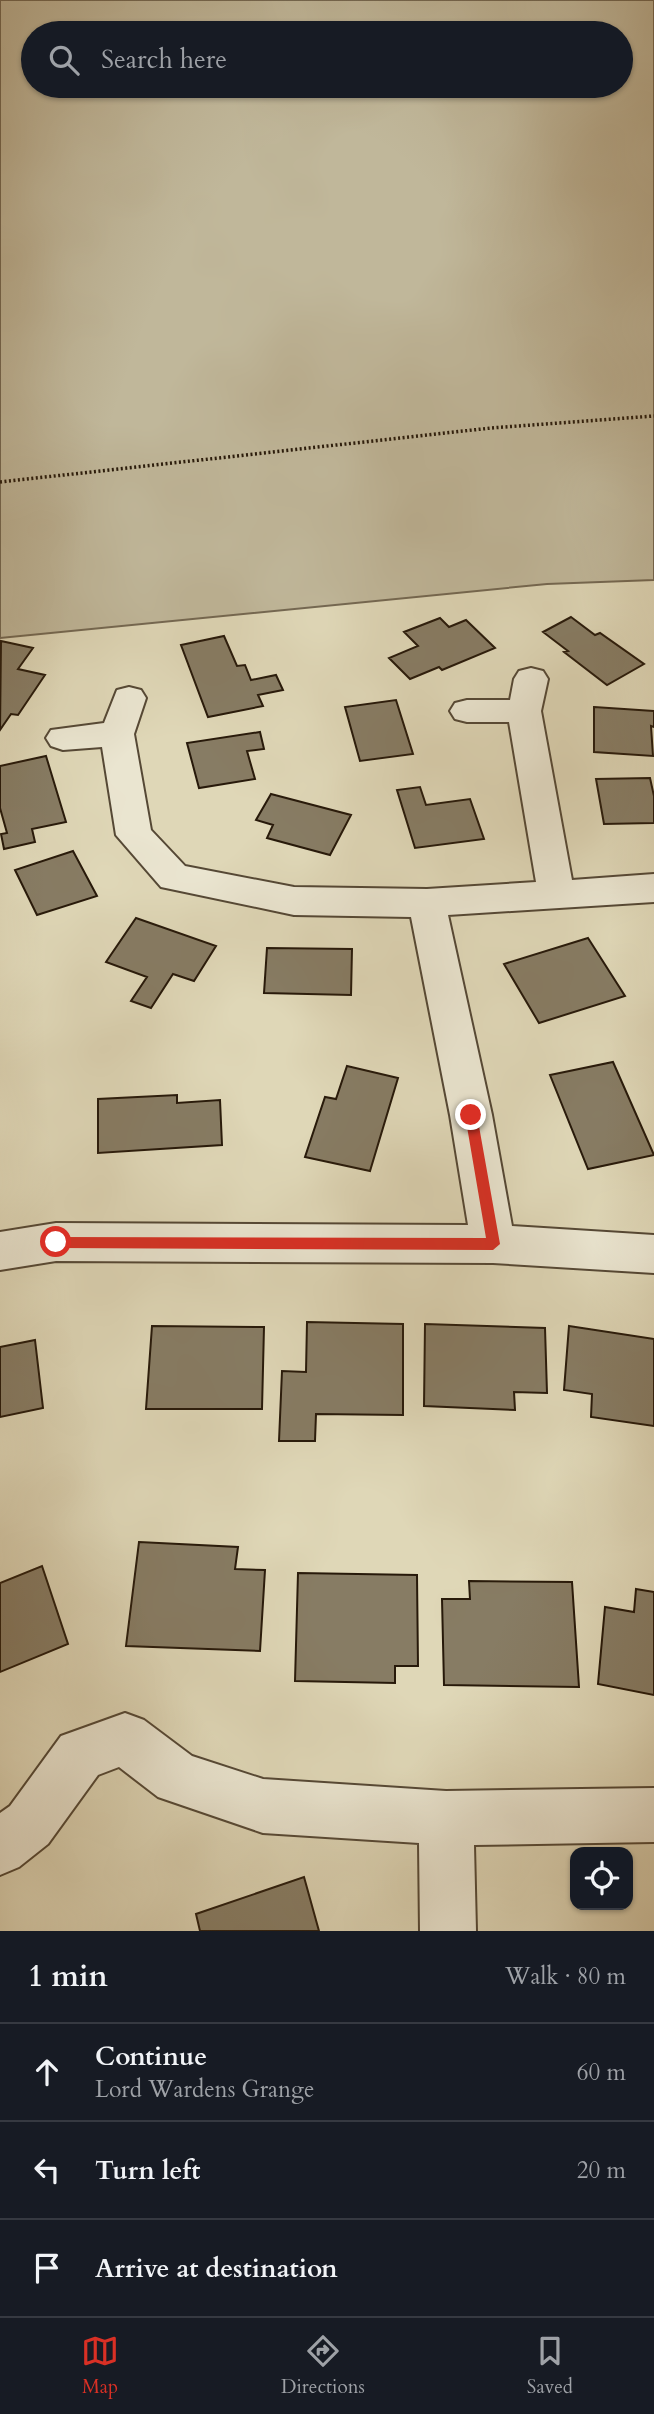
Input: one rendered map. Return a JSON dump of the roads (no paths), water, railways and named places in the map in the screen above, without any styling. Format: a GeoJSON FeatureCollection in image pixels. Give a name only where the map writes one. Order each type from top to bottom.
{"type":"FeatureCollection","features":[{"type":"Feature","properties":{"kind":"street"},"geometry":{"type":"LineString","coordinates":[[467,711],[528,695],[556,892]]}},
{"type":"Feature","properties":{"kind":"street"},"geometry":{"type":"LineString","coordinates":[[129,698],[117,734],[134,835],[174,877],[294,901],[427,903],[556,892],[654,888]]}},
{"type":"Feature","properties":{"kind":"street"},"geometry":{"type":"LineString","coordinates":[[63,738],[117,734]]}},
{"type":"Feature","properties":{"kind":"street"},"geometry":{"type":"LineString","coordinates":[[427,903],[471,1115],[493,1244]]}},
{"type":"Feature","properties":{"kind":"street"},"geometry":{"type":"LineString","coordinates":[[0,1251],[56,1242],[493,1244],[654,1254]]}},
{"type":"Feature","properties":{"kind":"street"},"geometry":{"type":"LineString","coordinates":[[0,1848],[29,1825],[80,1755],[125,1739],[177,1778],[263,1806],[446,1818],[654,1815]]}},
{"type":"Feature","properties":{"kind":"street"},"geometry":{"type":"LineString","coordinates":[[446,1818],[448,1931]]}}]}
